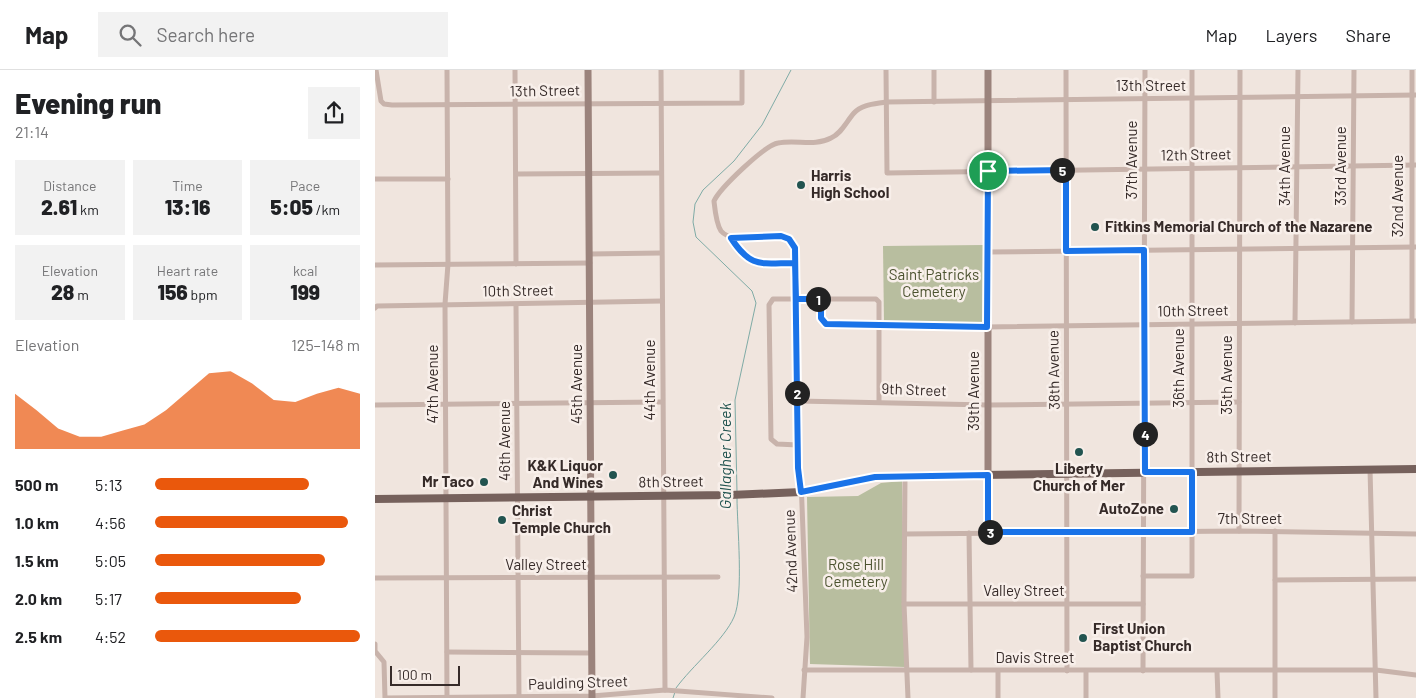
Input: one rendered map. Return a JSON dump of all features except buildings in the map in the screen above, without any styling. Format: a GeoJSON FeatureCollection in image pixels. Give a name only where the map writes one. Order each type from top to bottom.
{"type":"FeatureCollection","features":[{"type":"Feature","properties":{"kind":"main road","name":"8th Street"},"geometry":{"type":"LineString","coordinates":[[375,499],[743,495],[801,492],[875,477],[905,476],[1416,469]]}},
{"type":"Feature","properties":{"kind":"street","name":"47th Avenue"},"geometry":{"type":"LineString","coordinates":[[447,70],[448,264],[445,304],[447,698]]}},
{"type":"Feature","properties":{"kind":"street"},"geometry":{"type":"LineString","coordinates":[[515,70],[516,264]]}},
{"type":"Feature","properties":{"kind":"street","name":"45th Avenue"},"geometry":{"type":"LineString","coordinates":[[588,70],[592,697]]}},
{"type":"Feature","properties":{"kind":"street","name":"44th Avenue"},"geometry":{"type":"LineString","coordinates":[[661,70],[663,496],[668,690]]}},
{"type":"Feature","properties":{"kind":"street","name":"13th Street"},"geometry":{"type":"LineString","coordinates":[[375,71],[381,100],[384,104],[516,104],[742,103],[742,70]]}},
{"type":"Feature","properties":{"kind":"street"},"geometry":{"type":"LineString","coordinates":[[795,263],[755,262],[741,254],[731,238],[719,226],[713,201],[770,145],[779,142],[816,143],[830,139],[838,134],[855,111],[864,106],[886,102],[885,70]]}},
{"type":"Feature","properties":{"kind":"street"},"geometry":{"type":"LineString","coordinates":[[934,70],[934,102]]}},
{"type":"Feature","properties":{"kind":"street","name":"39th Avenue"},"geometry":{"type":"LineString","coordinates":[[988,70],[988,532]]}},
{"type":"Feature","properties":{"kind":"street","name":"38th Avenue"},"geometry":{"type":"LineString","coordinates":[[1066,70],[1067,671]]}},
{"type":"Feature","properties":{"kind":"street","name":"37th Avenue"},"geometry":{"type":"LineString","coordinates":[[1143,671],[1145,70]]}},
{"type":"Feature","properties":{"kind":"street","name":"36th Avenue"},"geometry":{"type":"LineString","coordinates":[[1143,576],[1192,576],[1193,70]]}},
{"type":"Feature","properties":{"kind":"street","name":"35th Avenue"},"geometry":{"type":"LineString","coordinates":[[1239,531],[1240,70]]}},
{"type":"Feature","properties":{"kind":"street","name":"34th Avenue"},"geometry":{"type":"LineString","coordinates":[[1295,323],[1298,248],[1298,70]]}},
{"type":"Feature","properties":{"kind":"street","name":"33rd Avenue"},"geometry":{"type":"LineString","coordinates":[[1352,322],[1354,70]]}},
{"type":"Feature","properties":{"kind":"street","name":"32nd Avenue"},"geometry":{"type":"LineString","coordinates":[[1411,70],[1414,95],[1414,321]]}},
{"type":"Feature","properties":{"kind":"street","name":"13th Street"},"geometry":{"type":"LineString","coordinates":[[886,102],[1414,95]]}},
{"type":"Feature","properties":{"kind":"street","name":"12th Street"},"geometry":{"type":"LineString","coordinates":[[886,102],[887,173],[1413,165]]}},
{"type":"Feature","properties":{"kind":"street"},"geometry":{"type":"LineString","coordinates":[[517,174],[661,173]]}},
{"type":"Feature","properties":{"kind":"street"},"geometry":{"type":"LineString","coordinates":[[375,179],[448,179]]}},
{"type":"Feature","properties":{"kind":"street","name":"42nd Avenue"},"geometry":{"type":"LineString","coordinates":[[731,238],[786,237],[794,243],[798,445],[807,638],[803,670],[803,698]]}},
{"type":"Feature","properties":{"kind":"street"},"geometry":{"type":"LineString","coordinates":[[988,252],[1413,247]]}},
{"type":"Feature","properties":{"kind":"street"},"geometry":{"type":"LineString","coordinates":[[590,254],[661,253]]}},
{"type":"Feature","properties":{"kind":"street"},"geometry":{"type":"LineString","coordinates":[[375,265],[590,263]]}},
{"type":"Feature","properties":{"kind":"street"},"geometry":{"type":"LineString","coordinates":[[798,445],[777,444],[771,440],[769,305],[773,299],[876,299],[879,302],[879,402]]}},
{"type":"Feature","properties":{"kind":"street","name":"10th Street"},"geometry":{"type":"LineString","coordinates":[[821,299],[821,318],[826,324],[879,326],[987,327],[1414,321]]}},
{"type":"Feature","properties":{"kind":"street","name":"10th Street"},"geometry":{"type":"LineString","coordinates":[[375,308],[377,306],[445,304],[662,301]]}},
{"type":"Feature","properties":{"kind":"street","name":"46th Avenue"},"geometry":{"type":"LineString","coordinates":[[516,304],[519,697]]}},
{"type":"Feature","properties":{"kind":"street","name":"9th Street"},"geometry":{"type":"LineString","coordinates":[[797,401],[988,405],[1239,402]]}},
{"type":"Feature","properties":{"kind":"street"},"geometry":{"type":"LineString","coordinates":[[375,404],[591,404],[662,402]]}},
{"type":"Feature","properties":{"kind":"street"},"geometry":{"type":"LineString","coordinates":[[1370,470],[1376,698]]}},
{"type":"Feature","properties":{"kind":"street"},"geometry":{"type":"LineString","coordinates":[[905,476],[904,604],[908,698]]}},
{"type":"Feature","properties":{"kind":"street"},"geometry":{"type":"LineString","coordinates":[[1275,531],[1275,698]]}},
{"type":"Feature","properties":{"kind":"street","name":"7th Street"},"geometry":{"type":"LineString","coordinates":[[905,534],[1275,531],[1416,534]]}},
{"type":"Feature","properties":{"kind":"street"},"geometry":{"type":"LineString","coordinates":[[969,533],[971,670]]}},
{"type":"Feature","properties":{"kind":"street","name":"Valley Street"},"geometry":{"type":"LineString","coordinates":[[375,578],[717,577]]}},
{"type":"Feature","properties":{"kind":"street"},"geometry":{"type":"LineString","coordinates":[[1275,580],[1416,579]]}},
{"type":"Feature","properties":{"kind":"street","name":"Valley Street"},"geometry":{"type":"LineString","coordinates":[[904,604],[1143,604]]}},
{"type":"Feature","properties":{"kind":"street"},"geometry":{"type":"LineString","coordinates":[[375,644],[375,651],[384,662],[385,698]]}},
{"type":"Feature","properties":{"kind":"street"},"geometry":{"type":"LineString","coordinates":[[447,652],[592,653]]}},
{"type":"Feature","properties":{"kind":"street","name":"Davis Street"},"geometry":{"type":"LineString","coordinates":[[803,670],[1275,672],[1376,670],[1416,675]]}},
{"type":"Feature","properties":{"kind":"street"},"geometry":{"type":"LineString","coordinates":[[998,671],[998,698]]}},
{"type":"Feature","properties":{"kind":"street"},"geometry":{"type":"LineString","coordinates":[[1086,671],[1086,698]]}},
{"type":"Feature","properties":{"kind":"street"},"geometry":{"type":"LineString","coordinates":[[1217,671],[1217,698]]}},
{"type":"Feature","properties":{"kind":"street","name":"Paulding Street"},"geometry":{"type":"LineString","coordinates":[[385,698],[592,697],[668,690],[682,691],[692,695],[772,698]]}},
{"type":"Feature","properties":{"kind":"green space","name":"Saint Patricks Cemetery"},"geometry":{"type":"Polygon","coordinates":[[[983,245],[984,322],[884,323],[883,246],[983,245]]]}},
{"type":"Feature","properties":{"kind":"green space","name":"Rose Hill Cemetery"},"geometry":{"type":"Polygon","coordinates":[[[902,481],[905,667],[810,664],[807,497],[858,496],[881,483],[902,481]]]}},
{"type":"Feature","properties":{"kind":"waterway","name":"Gallagher Creek"},"geometry":{"type":"LineString","coordinates":[[737,492],[735,400],[756,303],[752,291],[696,237],[693,222],[695,204],[703,190],[734,161],[762,125],[791,70]]}},
{"type":"Feature","properties":{"kind":"waterway","name":"Gallagher Creek"},"geometry":{"type":"LineString","coordinates":[[676,688],[723,635],[734,617],[739,593],[737,498]]}},
{"type":"Feature","properties":{"kind":"waterway","name":"Gallagher Creek"},"geometry":{"type":"LineString","coordinates":[[673,698],[675,692]]}},
{"type":"Feature","properties":{"kind":"place","name":"Harris High School"},"geometry":{"type":"Point","coordinates":[801,185]}},
{"type":"Feature","properties":{"kind":"place","name":"Fitkins Memorial Church of the Nazarene"},"geometry":{"type":"Point","coordinates":[1095,227]}},
{"type":"Feature","properties":{"kind":"place","name":"Liberty Church of Mer"},"geometry":{"type":"Point","coordinates":[1079,452]}},
{"type":"Feature","properties":{"kind":"place","name":"K&K Liquor And Wines"},"geometry":{"type":"Point","coordinates":[613,475]}},
{"type":"Feature","properties":{"kind":"place","name":"Mr Taco"},"geometry":{"type":"Point","coordinates":[484,482]}},
{"type":"Feature","properties":{"kind":"place","name":"AutoZone"},"geometry":{"type":"Point","coordinates":[1174,509]}},
{"type":"Feature","properties":{"kind":"place","name":"Christ Temple Church"},"geometry":{"type":"Point","coordinates":[502,520]}},
{"type":"Feature","properties":{"kind":"place","name":"First Union Baptist Church"},"geometry":{"type":"Point","coordinates":[1083,638]}},
{"type":"Feature","properties":{"kind":"route"},"geometry":{"type":"LineString","coordinates":[[988,171],[987,327],[826,324],[821,318],[821,299],[796,299],[795,263],[760,263],[751,261],[741,254],[731,238],[781,236],[794,243],[795,248],[796,299],[798,468],[801,479],[801,492],[875,477],[988,475],[988,532],[1192,532],[1192,472],[1145,472],[1144,250],[1066,251],[1066,170],[988,171]]}}]}
